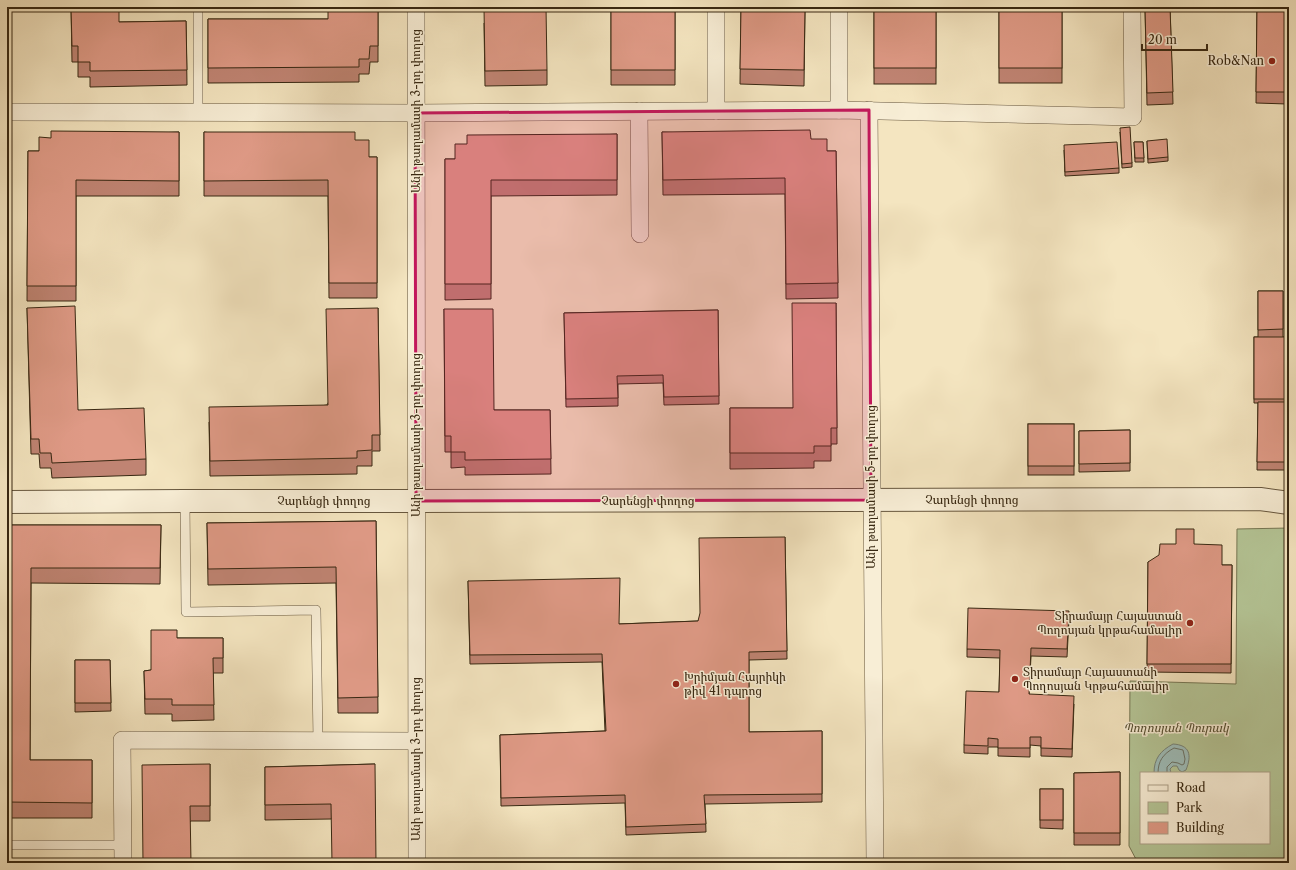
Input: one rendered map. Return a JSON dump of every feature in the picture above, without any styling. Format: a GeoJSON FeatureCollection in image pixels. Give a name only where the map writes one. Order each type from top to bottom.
{"type":"FeatureCollection","features":[{"type":"Feature","properties":{"kind":"street","name":"Անի թաղամասի 3-րդ փողոց"},"geometry":{"type":"LineString","coordinates":[[416,7],[417,863]]}},
{"type":"Feature","properties":{"kind":"street"},"geometry":{"type":"LineString","coordinates":[[716,7],[716,111]]}},
{"type":"Feature","properties":{"kind":"street"},"geometry":{"type":"LineString","coordinates":[[839,7],[840,110]]}},
{"type":"Feature","properties":{"kind":"street"},"geometry":{"type":"LineString","coordinates":[[7,112],[415,113],[869,110],[1133,117],[1132,10]]}},
{"type":"Feature","properties":{"kind":"street","name":"Անի թաղամասի 5-րդ փողոց"},"geometry":{"type":"LineString","coordinates":[[869,110],[875,863]]}},
{"type":"Feature","properties":{"kind":"street"},"geometry":{"type":"LineString","coordinates":[[639,111],[640,234]]}},
{"type":"Feature","properties":{"kind":"street","name":"Չարենցի փողոց"},"geometry":{"type":"LineString","coordinates":[[7,502],[1260,499],[1289,503]]}},
{"type":"Feature","properties":{"kind":"street"},"geometry":{"type":"LineString","coordinates":[[124,863],[122,740],[416,741]]}},
{"type":"Feature","properties":{"kind":"lane"},"geometry":{"type":"LineString","coordinates":[[198,7],[198,112]]}},
{"type":"Feature","properties":{"kind":"lane"},"geometry":{"type":"LineString","coordinates":[[185,501],[186,612],[316,610],[318,741]]}},
{"type":"Feature","properties":{"kind":"lane"},"geometry":{"type":"LineString","coordinates":[[7,846],[123,845]]}},
{"type":"Feature","properties":{"kind":"highlighted area"},"geometry":{"type":"Polygon","coordinates":[[[869,110],[871,500],[416,501],[415,113],[869,110]]]}},
{"type":"Feature","properties":{"kind":"green space","name":"Պողոսյան Պուրակ"},"geometry":{"type":"Polygon","coordinates":[[[1289,528],[1289,863],[1138,863],[1129,846],[1130,681],[1236,684],[1237,529],[1289,528]]]}},
{"type":"Feature","properties":{"kind":"water"},"geometry":{"type":"Polygon","coordinates":[[[1173,744],[1183,746],[1189,755],[1186,770],[1182,772],[1177,766],[1173,766],[1170,769],[1171,772],[1154,772],[1155,764],[1159,756],[1173,744]]]}},
{"type":"Feature","properties":{"kind":"building"},"geometry":{"type":"Polygon","coordinates":[[[71,7],[119,7],[119,22],[186,21],[187,70],[90,71],[90,62],[78,62],[78,46],[72,46],[71,7]]]}},
{"type":"Feature","properties":{"kind":"building"},"geometry":{"type":"Polygon","coordinates":[[[328,7],[378,7],[378,46],[370,46],[369,59],[359,59],[359,67],[208,68],[208,19],[328,19],[328,7]]]}},
{"type":"Feature","properties":{"kind":"building"},"geometry":{"type":"Polygon","coordinates":[[[546,7],[547,70],[485,71],[484,8],[546,7]]]}},
{"type":"Feature","properties":{"kind":"building"},"geometry":{"type":"Polygon","coordinates":[[[611,7],[675,8],[675,70],[611,70],[611,7]]]}},
{"type":"Feature","properties":{"kind":"building"},"geometry":{"type":"Polygon","coordinates":[[[874,7],[936,7],[936,68],[874,68],[874,7]]]}},
{"type":"Feature","properties":{"kind":"building"},"geometry":{"type":"Polygon","coordinates":[[[999,7],[1062,7],[1062,68],[999,68],[999,7]]]}},
{"type":"Feature","properties":{"kind":"building"},"geometry":{"type":"Polygon","coordinates":[[[1145,7],[1170,7],[1173,92],[1147,93],[1145,7]]]}},
{"type":"Feature","properties":{"kind":"building","name":"Rob&Nan"},"geometry":{"type":"Polygon","coordinates":[[[1257,7],[1288,7],[1287,92],[1256,92],[1257,7]]]}},
{"type":"Feature","properties":{"kind":"building"},"geometry":{"type":"Polygon","coordinates":[[[741,8],[805,9],[804,70],[740,69],[741,8]]]}},
{"type":"Feature","properties":{"kind":"building"},"geometry":{"type":"Polygon","coordinates":[[[1130,127],[1132,163],[1122,164],[1120,128],[1130,127]]]}},
{"type":"Feature","properties":{"kind":"building"},"geometry":{"type":"Polygon","coordinates":[[[810,130],[811,139],[827,139],[827,151],[836,151],[838,283],[786,284],[785,178],[663,180],[662,132],[810,130]]]}},
{"type":"Feature","properties":{"kind":"building"},"geometry":{"type":"Polygon","coordinates":[[[51,131],[179,132],[179,181],[76,180],[76,286],[27,286],[28,151],[39,151],[39,137],[51,138],[51,131]]]}},
{"type":"Feature","properties":{"kind":"building"},"geometry":{"type":"Polygon","coordinates":[[[204,132],[355,132],[355,140],[369,140],[369,157],[377,157],[377,283],[329,283],[328,180],[204,181],[204,132]]]}},
{"type":"Feature","properties":{"kind":"building"},"geometry":{"type":"Polygon","coordinates":[[[617,134],[617,180],[491,180],[491,284],[445,284],[445,159],[455,159],[455,144],[467,144],[467,135],[617,134]]]}},
{"type":"Feature","properties":{"kind":"building"},"geometry":{"type":"Polygon","coordinates":[[[1167,139],[1168,157],[1148,159],[1147,141],[1167,139]]]}},
{"type":"Feature","properties":{"kind":"building"},"geometry":{"type":"Polygon","coordinates":[[[1117,142],[1119,168],[1065,172],[1064,145],[1117,142]]]}},
{"type":"Feature","properties":{"kind":"building"},"geometry":{"type":"Polygon","coordinates":[[[1134,142],[1143,142],[1144,158],[1135,158],[1134,142]]]}},
{"type":"Feature","properties":{"kind":"building"},"geometry":{"type":"Polygon","coordinates":[[[1258,291],[1283,291],[1283,329],[1258,330],[1258,291]]]}},
{"type":"Feature","properties":{"kind":"building"},"geometry":{"type":"Polygon","coordinates":[[[792,303],[836,303],[837,428],[831,428],[831,446],[814,446],[814,453],[730,453],[730,408],[793,408],[792,303]]]}},
{"type":"Feature","properties":{"kind":"building"},"geometry":{"type":"Polygon","coordinates":[[[75,306],[78,410],[144,408],[146,459],[52,463],[51,453],[40,453],[39,439],[31,439],[27,308],[75,306]]]}},
{"type":"Feature","properties":{"kind":"building"},"geometry":{"type":"Polygon","coordinates":[[[378,308],[380,435],[372,435],[372,450],[357,451],[357,458],[210,461],[209,407],[328,405],[326,309],[378,308]]]}},
{"type":"Feature","properties":{"kind":"building"},"geometry":{"type":"Polygon","coordinates":[[[444,309],[493,309],[494,410],[550,410],[551,459],[465,460],[465,452],[451,452],[451,436],[445,436],[444,309]]]}},
{"type":"Feature","properties":{"kind":"building"},"geometry":{"type":"Polygon","coordinates":[[[718,310],[719,396],[664,397],[663,375],[617,376],[618,398],[566,399],[564,313],[718,310]]]}},
{"type":"Feature","properties":{"kind":"building"},"geometry":{"type":"Polygon","coordinates":[[[1254,337],[1288,337],[1288,399],[1254,399],[1254,337]]]}},
{"type":"Feature","properties":{"kind":"building"},"geometry":{"type":"Polygon","coordinates":[[[1258,402],[1288,402],[1288,462],[1257,462],[1258,402]]]}},
{"type":"Feature","properties":{"kind":"building"},"geometry":{"type":"Polygon","coordinates":[[[1028,424],[1074,424],[1074,466],[1028,466],[1028,424]]]}},
{"type":"Feature","properties":{"kind":"building"},"geometry":{"type":"Polygon","coordinates":[[[1130,430],[1130,463],[1079,464],[1079,431],[1130,430]]]}},
{"type":"Feature","properties":{"kind":"building"},"geometry":{"type":"Polygon","coordinates":[[[376,521],[378,697],[338,698],[336,567],[208,569],[207,523],[376,521]]]}},
{"type":"Feature","properties":{"kind":"building"},"geometry":{"type":"Polygon","coordinates":[[[7,525],[161,525],[160,568],[31,568],[30,760],[92,760],[92,803],[7,802],[7,525]]]}},
{"type":"Feature","properties":{"kind":"building","name":"Տիրամայր Հայաստան Պողոսյան կրթահամալիր"},"geometry":{"type":"Polygon","coordinates":[[[1176,529],[1194,529],[1194,544],[1222,545],[1222,565],[1232,565],[1231,664],[1147,664],[1148,562],[1159,555],[1160,544],[1176,544],[1176,529]]]}},
{"type":"Feature","properties":{"kind":"building","name":"Խրիմյան Հայրիկի թիվ 41 դպրոց"},"geometry":{"type":"Polygon","coordinates":[[[785,537],[787,651],[749,652],[749,732],[822,731],[822,794],[704,795],[706,824],[626,827],[625,795],[501,798],[500,735],[606,731],[602,654],[470,655],[468,581],[620,578],[619,624],[698,621],[700,613],[699,538],[785,537]]]}},
{"type":"Feature","properties":{"kind":"building","name":"Տիրամայր Հայաստանի Պողոսյան Կրթահամալիր"},"geometry":{"type":"Polygon","coordinates":[[[968,608],[1069,611],[1067,649],[1031,648],[1029,694],[1074,696],[1072,749],[1041,748],[1041,737],[1030,737],[1030,748],[998,748],[998,739],[988,738],[988,746],[964,745],[966,691],[999,692],[1000,650],[967,649],[968,608]]]}},
{"type":"Feature","properties":{"kind":"building"},"geometry":{"type":"Polygon","coordinates":[[[151,630],[177,630],[177,638],[223,638],[223,658],[213,658],[214,705],[172,705],[172,699],[145,699],[144,671],[151,670],[151,630]]]}},
{"type":"Feature","properties":{"kind":"building"},"geometry":{"type":"Polygon","coordinates":[[[75,660],[110,660],[111,703],[75,703],[75,660]]]}},
{"type":"Feature","properties":{"kind":"building"},"geometry":{"type":"Polygon","coordinates":[[[210,764],[210,806],[190,806],[191,863],[143,863],[142,765],[210,764]]]}},
{"type":"Feature","properties":{"kind":"building"},"geometry":{"type":"Polygon","coordinates":[[[375,764],[376,863],[332,863],[331,804],[265,805],[265,767],[375,764]]]}},
{"type":"Feature","properties":{"kind":"building"},"geometry":{"type":"Polygon","coordinates":[[[1120,772],[1120,833],[1074,833],[1074,773],[1120,772]]]}},
{"type":"Feature","properties":{"kind":"building"},"geometry":{"type":"Polygon","coordinates":[[[1040,789],[1063,789],[1063,820],[1040,820],[1040,789]]]}},
{"type":"Feature","properties":{"kind":"place","name":"Rob&Nan"},"geometry":{"type":"Point","coordinates":[1272,61]}},
{"type":"Feature","properties":{"kind":"place","name":"Տիրամայր Հայաստան Պողոսյան կրթահամալիր"},"geometry":{"type":"Point","coordinates":[1190,623]}},
{"type":"Feature","properties":{"kind":"place","name":"Տիրամայր Հայաստանի Պողոսյան Կրթահամալիր"},"geometry":{"type":"Point","coordinates":[1015,679]}},
{"type":"Feature","properties":{"kind":"place","name":"Խրիմյան Հայրիկի թիվ 41 դպրոց"},"geometry":{"type":"Point","coordinates":[676,684]}}]}
